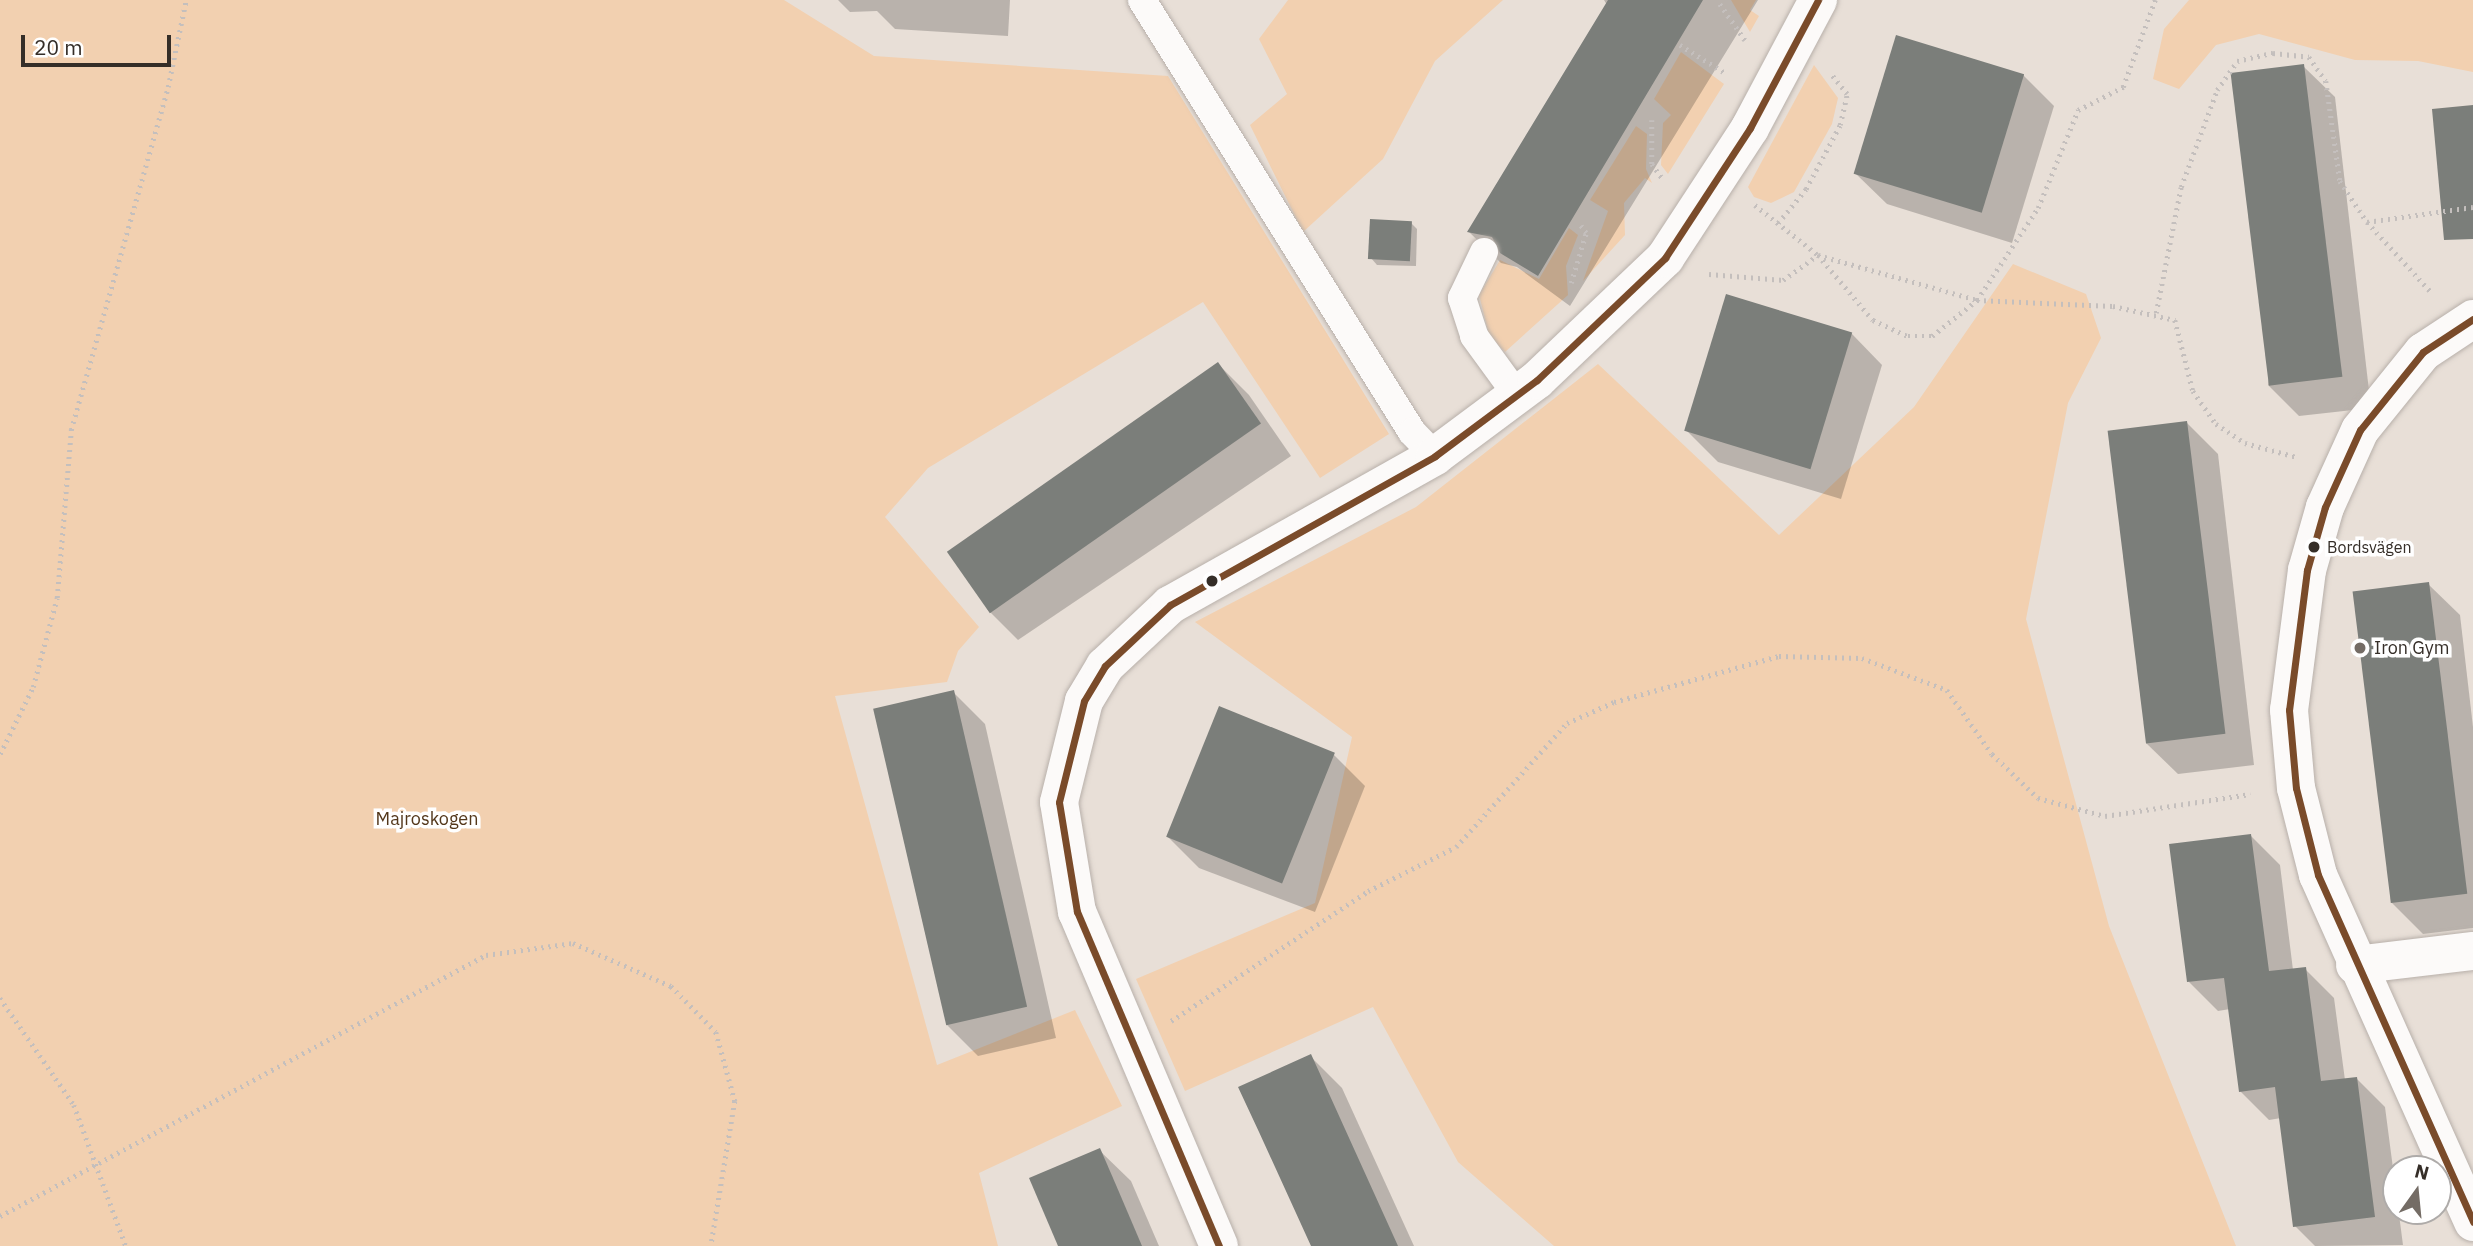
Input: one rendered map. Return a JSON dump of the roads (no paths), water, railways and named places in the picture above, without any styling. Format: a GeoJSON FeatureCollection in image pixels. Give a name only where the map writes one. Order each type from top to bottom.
{"type":"FeatureCollection","features":[{"type":"Feature","properties":{"kind":"street"},"geometry":{"type":"LineString","coordinates":[[1219,1246],[1077,912],[1062,852],[1059,802],[1084,701],[1105,666],[1170,605],[1435,456],[1517,395],[1665,257],[1717,178],[1818,0]]}},
{"type":"Feature","properties":{"kind":"street"},"geometry":{"type":"LineString","coordinates":[[2467,322],[2389,386],[2341,470],[2307,570],[2295,638],[2289,710],[2296,788],[2318,875],[2355,965],[2473,1222]]}},
{"type":"Feature","properties":{"kind":"street"},"geometry":{"type":"LineString","coordinates":[[2355,965],[2473,951]]}},
{"type":"Feature","properties":{"kind":"lane"},"geometry":{"type":"LineString","coordinates":[[1142,0],[1412,432],[1435,456]]}},
{"type":"Feature","properties":{"kind":"lane"},"geometry":{"type":"LineString","coordinates":[[1484,252],[1462,298],[1474,336],[1517,395]]}},
{"type":"Feature","properties":{"kind":"place","name":"Bordsvägen"},"geometry":{"type":"Point","coordinates":[2314,547]}},
{"type":"Feature","properties":{"kind":"place","name":"Iron Gym"},"geometry":{"type":"Point","coordinates":[2360,648]}},
{"type":"Feature","properties":{"kind":"park label","name":"Majroskogen"},"geometry":{"type":"Point","coordinates":[427,819]}}]}
